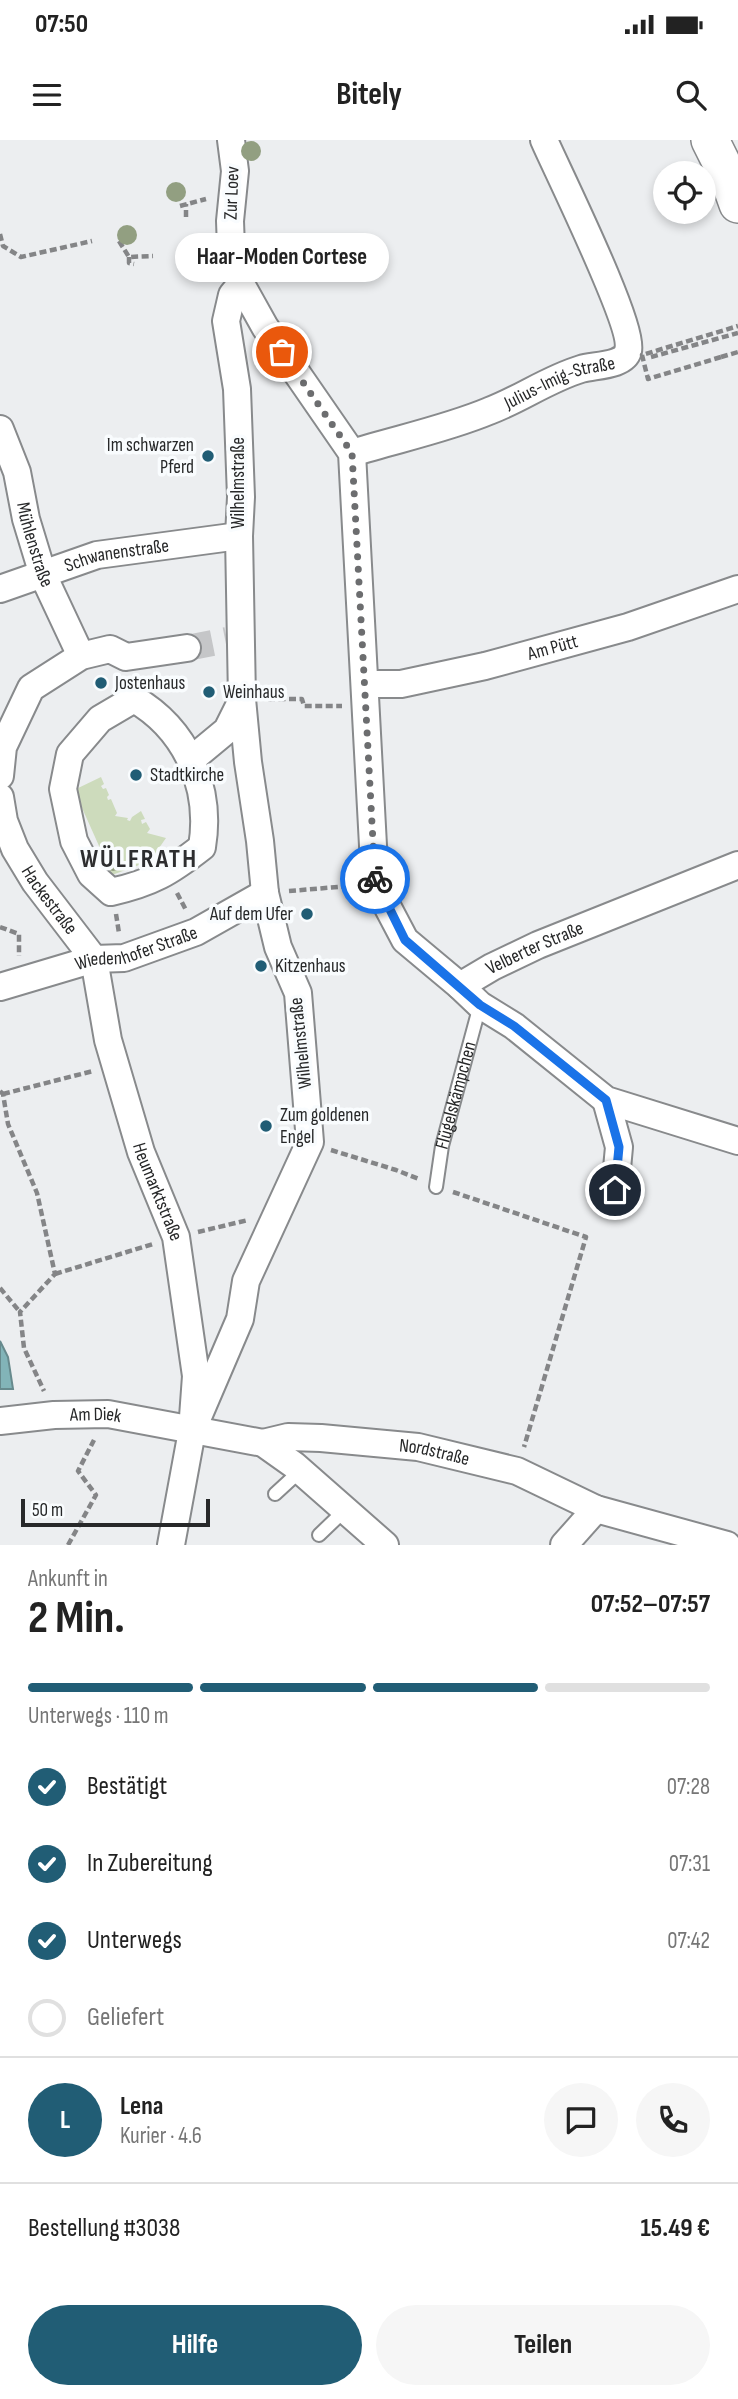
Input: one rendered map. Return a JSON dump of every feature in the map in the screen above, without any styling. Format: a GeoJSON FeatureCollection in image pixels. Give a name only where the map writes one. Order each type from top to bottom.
{"type":"FeatureCollection","features":[{"type":"Feature","properties":{"kind":"main road"},"geometry":{"type":"LineString","coordinates":[[710,140],[738,204]]}},
{"type":"Feature","properties":{"kind":"street","name":"Zur Loev"},"geometry":{"type":"LineString","coordinates":[[231,140],[234,171],[231,248],[241,284],[265,327],[352,453]]}},
{"type":"Feature","properties":{"kind":"street","name":"Julius-Imig-Straße"},"geometry":{"type":"LineString","coordinates":[[352,453],[489,411],[581,369],[623,359],[628,353],[629,340],[620,312],[544,140]]}},
{"type":"Feature","properties":{"kind":"street","name":"Wilhelmstraße"},"geometry":{"type":"LineString","coordinates":[[192,1430],[240,1319],[246,1281],[310,1142],[298,993],[278,947],[265,893],[234,639],[241,497],[237,389],[226,321],[232,295],[241,284]]}},
{"type":"Feature","properties":{"kind":"street","name":"Mühlenstraße"},"geometry":{"type":"LineString","coordinates":[[0,429],[17,472],[26,519],[43,575],[81,656]]}},
{"type":"Feature","properties":{"kind":"street"},"geometry":{"type":"LineString","coordinates":[[352,453],[375,883],[405,940],[480,1005],[514,1026],[606,1100],[738,1141]]}},
{"type":"Feature","properties":{"kind":"street","name":"Schwanenstraße"},"geometry":{"type":"LineString","coordinates":[[0,589],[97,555],[239,536]]}},
{"type":"Feature","properties":{"kind":"street","name":"Am Pütt"},"geometry":{"type":"LineString","coordinates":[[365,684],[401,684],[485,666],[628,626],[738,589]]}},
{"type":"Feature","properties":{"kind":"street"},"geometry":{"type":"LineString","coordinates":[[0,776],[4,747],[31,688],[81,656],[110,649],[126,657],[187,648]]}},
{"type":"Feature","properties":{"kind":"street"},"geometry":{"type":"LineString","coordinates":[[134,699],[152,710],[176,736],[192,759],[206,826],[202,847],[168,873],[139,886],[111,892],[91,874],[74,841],[63,789],[70,754],[100,719],[134,699]]}},
{"type":"Feature","properties":{"kind":"street"},"geometry":{"type":"LineString","coordinates":[[192,759],[227,730],[242,699]]}},
{"type":"Feature","properties":{"kind":"street","name":"Hackestraße"},"geometry":{"type":"LineString","coordinates":[[0,797],[4,821],[15,849],[35,882],[94,959]]}},
{"type":"Feature","properties":{"kind":"street","name":"Velberter Straße"},"geometry":{"type":"LineString","coordinates":[[460,986],[538,945],[738,865]]}},
{"type":"Feature","properties":{"kind":"street","name":"Wiedenhofer Straße"},"geometry":{"type":"LineString","coordinates":[[9,984],[94,959],[124,958],[196,932],[265,893]]}},
{"type":"Feature","properties":{"kind":"street","name":"Heumarktstraße"},"geometry":{"type":"LineString","coordinates":[[94,959],[108,1040],[141,1152],[176,1237],[196,1376],[192,1430]]}},
{"type":"Feature","properties":{"kind":"street"},"geometry":{"type":"LineString","coordinates":[[606,1100],[619,1147],[615,1190]]}},
{"type":"Feature","properties":{"kind":"street","name":"Am Diek"},"geometry":{"type":"LineString","coordinates":[[0,1421],[54,1415],[108,1414],[192,1430]]}},
{"type":"Feature","properties":{"kind":"street"},"geometry":{"type":"LineString","coordinates":[[171,1545],[192,1430],[263,1443],[300,1471],[385,1545]]}},
{"type":"Feature","properties":{"kind":"street","name":"Nordstraße"},"geometry":{"type":"LineString","coordinates":[[263,1443],[288,1437],[418,1447],[517,1471],[596,1508],[727,1545]]}},
{"type":"Feature","properties":{"kind":"street"},"geometry":{"type":"LineString","coordinates":[[564,1545],[596,1508]]}},
{"type":"Feature","properties":{"kind":"lane","name":"Flügelskämpchen"},"geometry":{"type":"LineString","coordinates":[[436,1186],[442,1146],[480,1005]]}},
{"type":"Feature","properties":{"kind":"lane"},"geometry":{"type":"LineString","coordinates":[[275,1494],[300,1471]]}},
{"type":"Feature","properties":{"kind":"lane"},"geometry":{"type":"LineString","coordinates":[[319,1535],[345,1510]]}},
{"type":"Feature","properties":{"kind":"path"},"geometry":{"type":"LineString","coordinates":[[186,204],[186,217]]}},
{"type":"Feature","properties":{"kind":"path"},"geometry":{"type":"LineString","coordinates":[[0,234],[3,246],[21,257],[92,241]]}},
{"type":"Feature","properties":{"kind":"path"},"geometry":{"type":"LineString","coordinates":[[119,241],[129,257],[129,264],[134,264]]}},
{"type":"Feature","properties":{"kind":"path"},"geometry":{"type":"LineString","coordinates":[[129,257],[153,256]]}},
{"type":"Feature","properties":{"kind":"path"},"geometry":{"type":"LineString","coordinates":[[738,326],[642,355],[648,379],[738,352]]}},
{"type":"Feature","properties":{"kind":"path"},"geometry":{"type":"LineString","coordinates":[[628,353],[655,357],[738,333]]}},
{"type":"Feature","properties":{"kind":"path"},"geometry":{"type":"LineString","coordinates":[[242,699],[302,699],[304,706],[336,706]]}},
{"type":"Feature","properties":{"kind":"path"},"geometry":{"type":"LineString","coordinates":[[168,873],[196,932]]}},
{"type":"Feature","properties":{"kind":"path"},"geometry":{"type":"LineString","coordinates":[[265,893],[375,883]]}},
{"type":"Feature","properties":{"kind":"path"},"geometry":{"type":"LineString","coordinates":[[111,892],[124,958]]}},
{"type":"Feature","properties":{"kind":"path"},"geometry":{"type":"LineString","coordinates":[[0,927],[19,934],[9,984]]}},
{"type":"Feature","properties":{"kind":"path"},"geometry":{"type":"LineString","coordinates":[[20,1312],[55,1274],[37,1193],[8,1124],[1,1093],[117,1065]]}},
{"type":"Feature","properties":{"kind":"path"},"geometry":{"type":"LineString","coordinates":[[352,1158],[396,1170],[586,1237],[517,1471]]}},
{"type":"Feature","properties":{"kind":"path"},"geometry":{"type":"LineString","coordinates":[[0,1288],[20,1312],[24,1348],[54,1415]]}},
{"type":"Feature","properties":{"kind":"path"},"geometry":{"type":"LineString","coordinates":[[68,1545],[96,1496],[78,1471],[108,1414]]}},
{"type":"Feature","properties":{"kind":"green space"},"geometry":{"type":"Polygon","coordinates":[[[101,777],[104,784],[101,786],[106,788],[108,800],[111,799],[117,813],[115,816],[128,818],[130,821],[141,811],[145,819],[141,820],[142,824],[146,822],[150,829],[147,833],[166,838],[150,861],[112,875],[74,790],[101,777]]]}},
{"type":"Feature","properties":{"kind":"water"},"geometry":{"type":"Polygon","coordinates":[[[0,1341],[8,1357],[13,1389],[0,1389],[0,1341]]]}},
{"type":"Feature","properties":{"kind":"tunnel"},"geometry":{"type":"LineString","coordinates":[[187,648],[227,640]]}},
{"type":"Feature","properties":{"kind":"way so far"},"geometry":{"type":"LineString","coordinates":[[282,352],[352,453],[375,879]]}},
{"type":"Feature","properties":{"kind":"place","name":"Haar-Moden Cortese"},"geometry":{"type":"Point","coordinates":[282,352]}},
{"type":"Feature","properties":{"kind":"place","name":"Im schwarzen Pferd"},"geometry":{"type":"Point","coordinates":[208,456]}},
{"type":"Feature","properties":{"kind":"place","name":"Jostenhaus"},"geometry":{"type":"Point","coordinates":[101,683]}},
{"type":"Feature","properties":{"kind":"place","name":"Weinhaus"},"geometry":{"type":"Point","coordinates":[209,692]}},
{"type":"Feature","properties":{"kind":"place","name":"Stadtkirche"},"geometry":{"type":"Point","coordinates":[136,775]}},
{"type":"Feature","properties":{"kind":"place","name":"Auf dem Ufer"},"geometry":{"type":"Point","coordinates":[307,914]}},
{"type":"Feature","properties":{"kind":"place","name":"Kitzenhaus"},"geometry":{"type":"Point","coordinates":[261,966]}},
{"type":"Feature","properties":{"kind":"place","name":"Zum goldenen Engel"},"geometry":{"type":"Point","coordinates":[266,1126]}},
{"type":"Feature","properties":{"kind":"district","name":"WÜLFRATH"},"geometry":{"type":"Point","coordinates":[139,859]}},
{"type":"Feature","properties":{"kind":"route"},"geometry":{"type":"LineString","coordinates":[[375,879],[405,940],[480,1005],[514,1026],[606,1100],[619,1147],[615,1190]]}}]}
